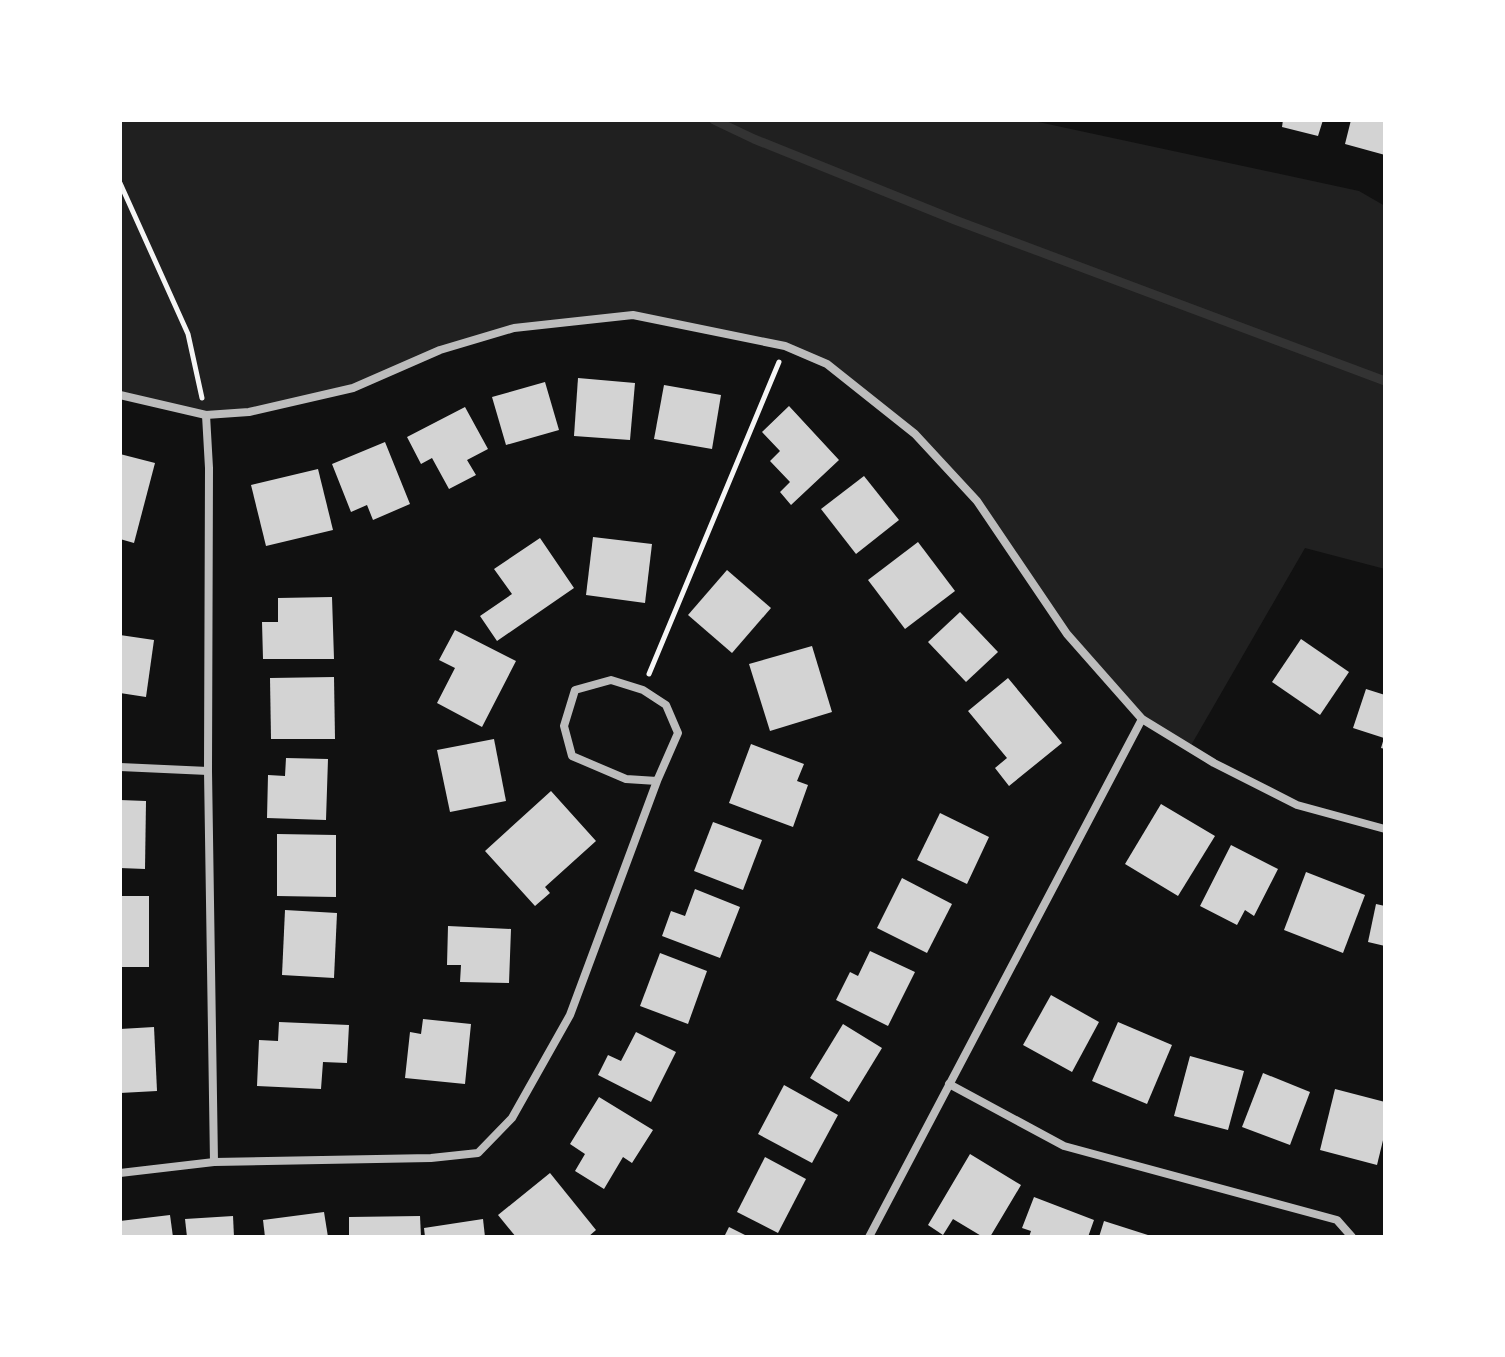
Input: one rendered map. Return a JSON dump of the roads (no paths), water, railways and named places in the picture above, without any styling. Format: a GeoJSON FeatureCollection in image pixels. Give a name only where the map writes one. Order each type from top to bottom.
{"type":"FeatureCollection","features":[{"type":"Feature","properties":{"kind":"street"},"geometry":{"type":"LineString","coordinates":[[120,395],[206,415],[249,412],[353,388],[440,350],[514,328],[633,315],[785,346],[827,364],[915,434],[977,501],[1067,634],[1142,719],[1214,763],[1297,805],[1385,829]]}},
{"type":"Feature","properties":{"kind":"street"},"geometry":{"type":"LineString","coordinates":[[206,415],[209,468],[208,771],[214,1162]]}},
{"type":"Feature","properties":{"kind":"street"},"geometry":{"type":"LineString","coordinates":[[120,1173],[214,1162],[431,1158],[478,1153],[512,1118],[570,1015],[657,781],[678,733],[666,705],[643,690],[611,680],[575,690],[564,726],[572,756],[626,779],[657,781]]}},
{"type":"Feature","properties":{"kind":"street"},"geometry":{"type":"LineString","coordinates":[[869,1237],[1142,719]]}},
{"type":"Feature","properties":{"kind":"street"},"geometry":{"type":"LineString","coordinates":[[120,767],[208,771]]}},
{"type":"Feature","properties":{"kind":"street"},"geometry":{"type":"LineString","coordinates":[[949,1084],[1064,1146],[1337,1220],[1352,1237]]}},
{"type":"Feature","properties":{"kind":"waterway"},"geometry":{"type":"LineString","coordinates":[[714,120],[955,220],[1385,381]]}}]}
